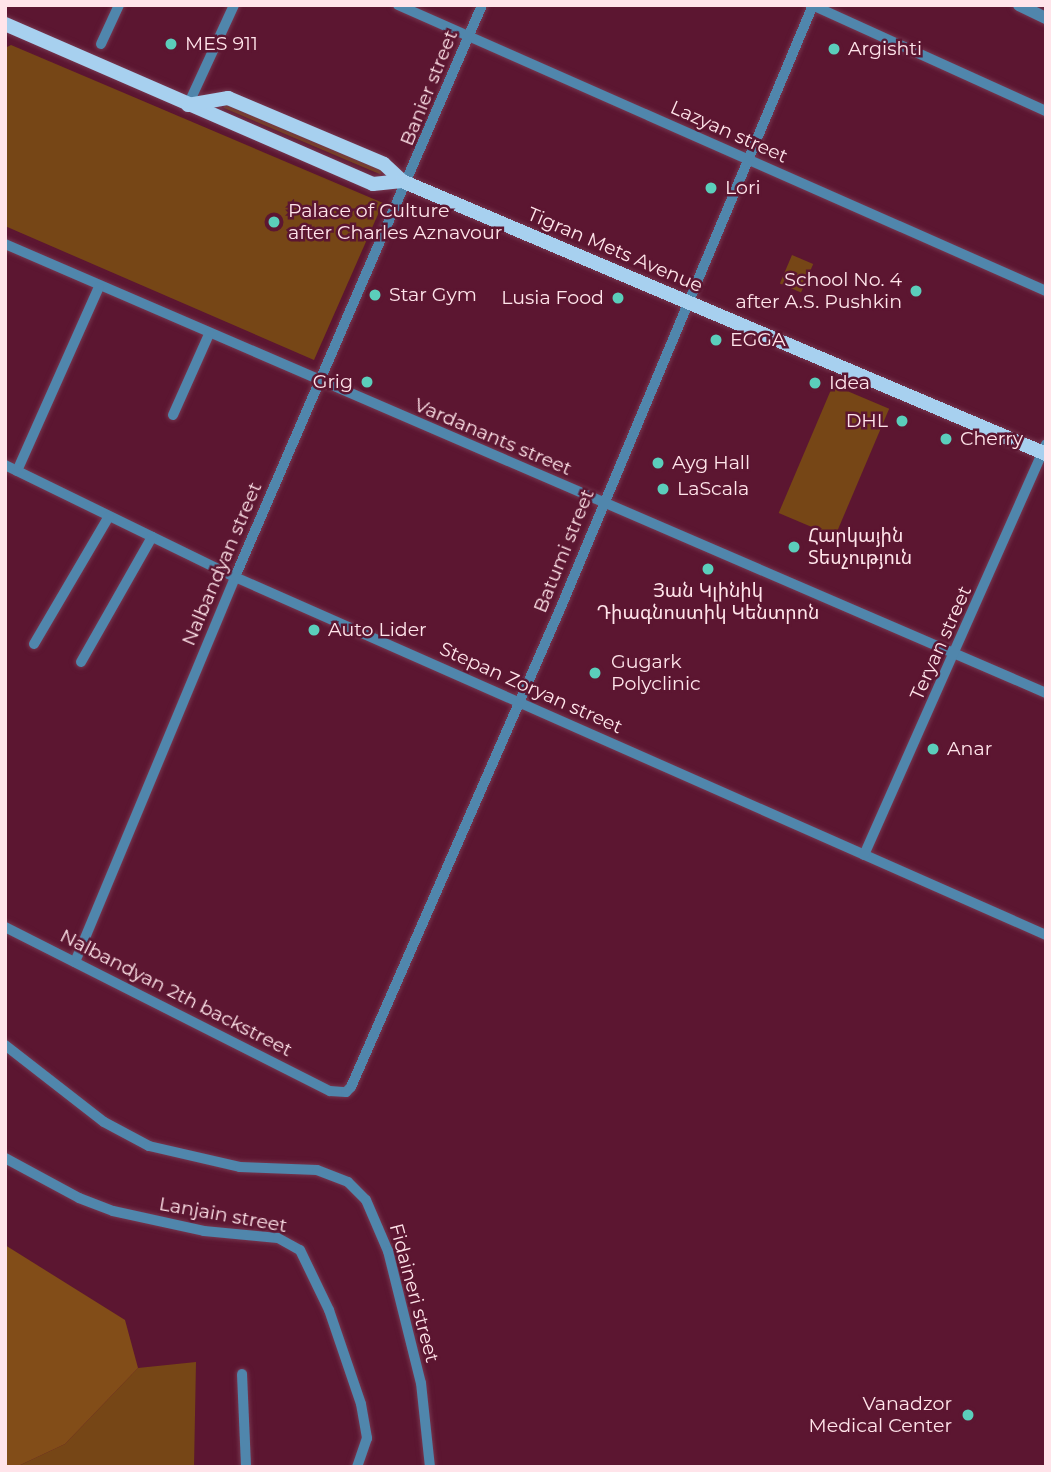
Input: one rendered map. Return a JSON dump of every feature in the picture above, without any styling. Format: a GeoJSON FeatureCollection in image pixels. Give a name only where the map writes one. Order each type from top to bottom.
{"type":"FeatureCollection","features":[{"type":"Feature","properties":{"kind":"main road"},"geometry":{"type":"LineString","coordinates":[[5,24],[188,105]]}},
{"type":"Feature","properties":{"kind":"main road","name":"Tigran Mets Avenue"},"geometry":{"type":"LineString","coordinates":[[188,105],[228,98],[384,164],[405,182],[1045,450]]}},
{"type":"Feature","properties":{"kind":"main road","name":"Tigran Mets Avenue"},"geometry":{"type":"LineString","coordinates":[[188,105],[373,184],[405,182]]}},
{"type":"Feature","properties":{"kind":"street"},"geometry":{"type":"LineString","coordinates":[[101,44],[119,5]]}},
{"type":"Feature","properties":{"kind":"street"},"geometry":{"type":"LineString","coordinates":[[188,105],[234,5]]}},
{"type":"Feature","properties":{"kind":"street","name":"Lazyan street"},"geometry":{"type":"LineString","coordinates":[[398,5],[1046,291]]}},
{"type":"Feature","properties":{"kind":"street","name":"Banier street"},"geometry":{"type":"LineString","coordinates":[[405,182],[482,5]]}},
{"type":"Feature","properties":{"kind":"street"},"geometry":{"type":"LineString","coordinates":[[813,5],[1046,111]]}},
{"type":"Feature","properties":{"kind":"street","name":"Batumi street"},"geometry":{"type":"LineString","coordinates":[[330,1091],[346,1092],[351,1087],[520,703],[813,5]]}},
{"type":"Feature","properties":{"kind":"street"},"geometry":{"type":"LineString","coordinates":[[1019,5],[1046,18]]}},
{"type":"Feature","properties":{"kind":"street","name":"Nalbandyan street"},"geometry":{"type":"LineString","coordinates":[[75,962],[234,577],[321,382],[405,182]]}},
{"type":"Feature","properties":{"kind":"street","name":"Vardanants street"},"geometry":{"type":"LineString","coordinates":[[5,244],[99,287],[1046,693]]}},
{"type":"Feature","properties":{"kind":"street"},"geometry":{"type":"LineString","coordinates":[[17,471],[99,287]]}},
{"type":"Feature","properties":{"kind":"street"},"geometry":{"type":"LineString","coordinates":[[173,415],[209,334]]}},
{"type":"Feature","properties":{"kind":"street","name":"Teryan street"},"geometry":{"type":"LineString","coordinates":[[864,855],[956,656],[1045,450]]}},
{"type":"Feature","properties":{"kind":"street","name":"Stepan Zoryan street"},"geometry":{"type":"LineString","coordinates":[[5,465],[234,577],[1046,934]]}},
{"type":"Feature","properties":{"kind":"street"},"geometry":{"type":"LineString","coordinates":[[34,644],[109,516]]}},
{"type":"Feature","properties":{"kind":"street"},"geometry":{"type":"LineString","coordinates":[[81,662],[152,537]]}},
{"type":"Feature","properties":{"kind":"street","name":"Nalbandyan 2th backstreet"},"geometry":{"type":"LineString","coordinates":[[5,928],[330,1091]]}},
{"type":"Feature","properties":{"kind":"street","name":"Fidaineri street"},"geometry":{"type":"LineString","coordinates":[[5,1045],[104,1122],[149,1146],[240,1167],[317,1170],[348,1182],[366,1200],[388,1251],[421,1383],[430,1467]]}},
{"type":"Feature","properties":{"kind":"street","name":"Lanjain street"},"geometry":{"type":"LineString","coordinates":[[5,1158],[79,1198],[113,1211],[204,1231],[278,1238],[300,1250],[329,1310],[361,1404],[367,1438],[358,1467]]}},
{"type":"Feature","properties":{"kind":"street"},"geometry":{"type":"LineString","coordinates":[[242,1374],[246,1467]]}},
{"type":"Feature","properties":{"kind":"shaded area"},"geometry":{"type":"Polygon","coordinates":[[[11,45],[383,203],[314,360],[5,226],[5,48],[11,45]]]}},
{"type":"Feature","properties":{"kind":"shaded area"},"geometry":{"type":"Polygon","coordinates":[[[225,104],[382,171],[381,174],[223,108],[225,104]]]}},
{"type":"Feature","properties":{"kind":"shaded area"},"geometry":{"type":"Polygon","coordinates":[[[792,255],[813,264],[801,293],[780,284],[792,255]]]}},
{"type":"Feature","properties":{"kind":"shaded area"},"geometry":{"type":"Polygon","coordinates":[[[833,385],[889,409],[835,537],[779,513],[833,385]]]}},
{"type":"Feature","properties":{"kind":"shaded area"},"geometry":{"type":"Polygon","coordinates":[[[5,1245],[125,1320],[138,1368],[65,1444],[16,1467],[5,1467],[5,1245]]]}},
{"type":"Feature","properties":{"kind":"shaded area"},"geometry":{"type":"Polygon","coordinates":[[[196,1362],[194,1467],[16,1467],[65,1444],[138,1368],[196,1362]]]}},
{"type":"Feature","properties":{"kind":"place","name":"MES 911"},"geometry":{"type":"Point","coordinates":[171,44]}},
{"type":"Feature","properties":{"kind":"place","name":"Argishti"},"geometry":{"type":"Point","coordinates":[834,49]}},
{"type":"Feature","properties":{"kind":"place","name":"Lori"},"geometry":{"type":"Point","coordinates":[711,188]}},
{"type":"Feature","properties":{"kind":"place","name":"Palace of Culture after Charles Aznavour"},"geometry":{"type":"Point","coordinates":[274,222]}},
{"type":"Feature","properties":{"kind":"place","name":"School No. 4 after A.S. Pushkin"},"geometry":{"type":"Point","coordinates":[916,291]}},
{"type":"Feature","properties":{"kind":"place","name":"Star Gym"},"geometry":{"type":"Point","coordinates":[375,295]}},
{"type":"Feature","properties":{"kind":"place","name":"Lusia Food"},"geometry":{"type":"Point","coordinates":[618,298]}},
{"type":"Feature","properties":{"kind":"place","name":"EGGA"},"geometry":{"type":"Point","coordinates":[716,340]}},
{"type":"Feature","properties":{"kind":"place","name":"Grig"},"geometry":{"type":"Point","coordinates":[367,382]}},
{"type":"Feature","properties":{"kind":"place","name":"Idea"},"geometry":{"type":"Point","coordinates":[815,383]}},
{"type":"Feature","properties":{"kind":"place","name":"DHL"},"geometry":{"type":"Point","coordinates":[902,421]}},
{"type":"Feature","properties":{"kind":"place","name":"Cherry"},"geometry":{"type":"Point","coordinates":[946,439]}},
{"type":"Feature","properties":{"kind":"place","name":"Ayg Hall"},"geometry":{"type":"Point","coordinates":[658,463]}},
{"type":"Feature","properties":{"kind":"place","name":"LaScala"},"geometry":{"type":"Point","coordinates":[663,489]}},
{"type":"Feature","properties":{"kind":"place","name":"Հարկային Տեսչություն"},"geometry":{"type":"Point","coordinates":[794,547]}},
{"type":"Feature","properties":{"kind":"place","name":"Յան Կլինիկ Դիագնոստիկ Կենտրոն"},"geometry":{"type":"Point","coordinates":[708,569]}},
{"type":"Feature","properties":{"kind":"place","name":"Auto Lider"},"geometry":{"type":"Point","coordinates":[314,630]}},
{"type":"Feature","properties":{"kind":"place","name":"Gugark Polyclinic"},"geometry":{"type":"Point","coordinates":[595,673]}},
{"type":"Feature","properties":{"kind":"place","name":"Anar"},"geometry":{"type":"Point","coordinates":[933,749]}},
{"type":"Feature","properties":{"kind":"place","name":"Vanadzor Medical Center"},"geometry":{"type":"Point","coordinates":[968,1415]}}]}
